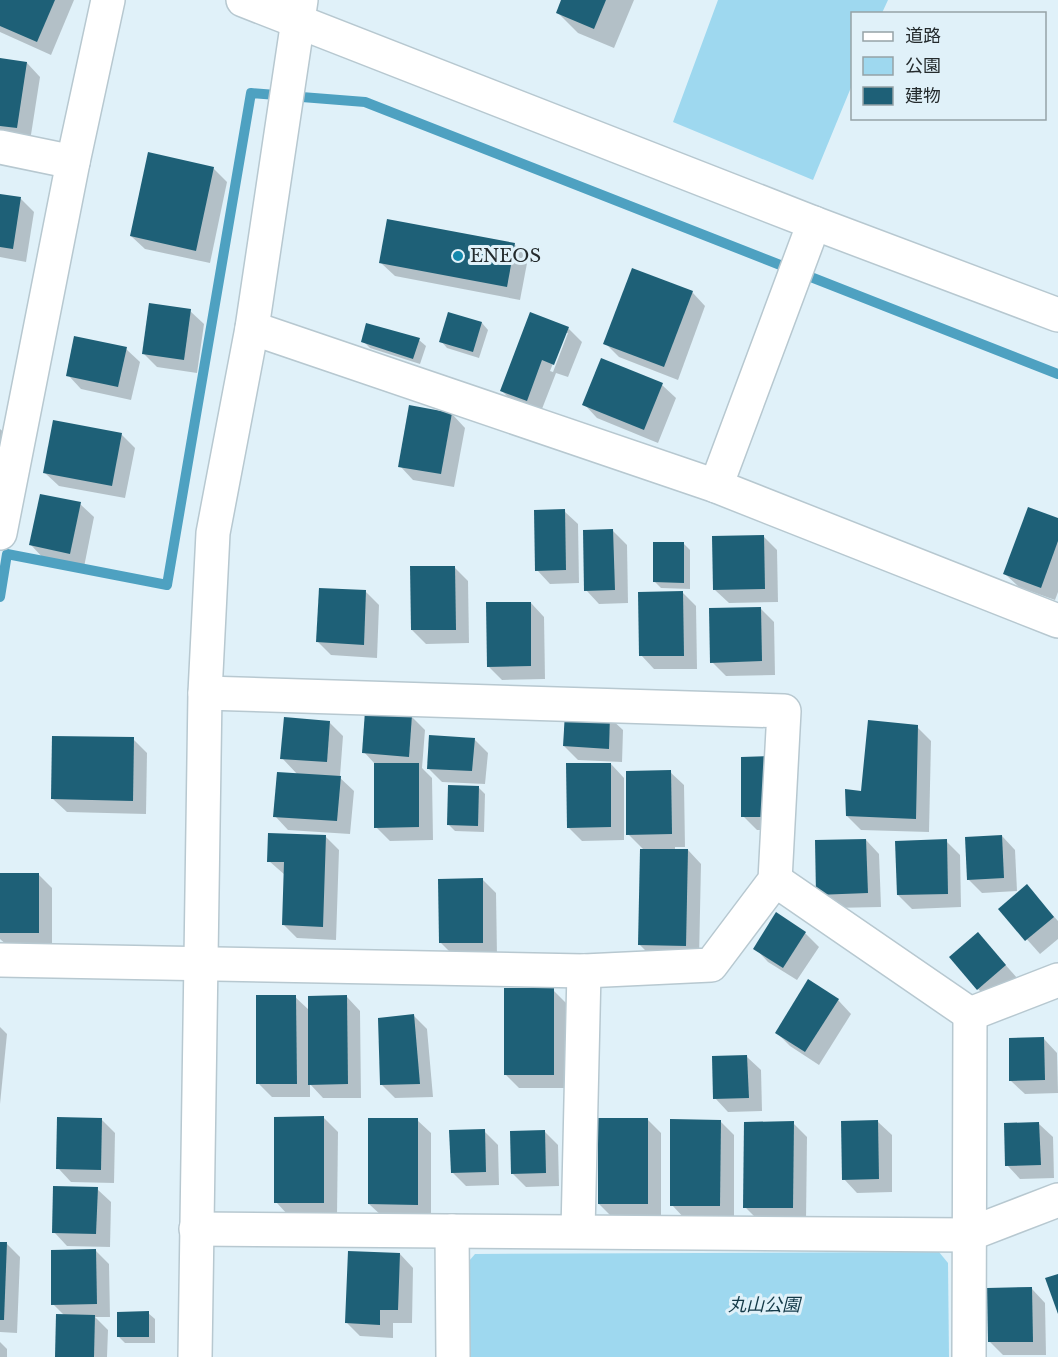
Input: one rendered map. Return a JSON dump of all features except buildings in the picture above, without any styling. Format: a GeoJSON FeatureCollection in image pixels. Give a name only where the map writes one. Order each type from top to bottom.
{"type":"FeatureCollection","features":[{"type":"Feature","properties":{"kind":"street"},"geometry":{"type":"LineString","coordinates":[[0,533],[73,162],[108,0]]}},
{"type":"Feature","properties":{"kind":"street"},"geometry":{"type":"LineString","coordinates":[[243,0],[299,10],[814,223],[1058,315]]}},
{"type":"Feature","properties":{"kind":"street"},"geometry":{"type":"LineString","coordinates":[[195,1357],[205,693],[213,533],[252,328],[299,10]]}},
{"type":"Feature","properties":{"kind":"street"},"geometry":{"type":"LineString","coordinates":[[0,147],[73,162]]}},
{"type":"Feature","properties":{"kind":"street"},"geometry":{"type":"LineString","coordinates":[[717,486],[814,223]]}},
{"type":"Feature","properties":{"kind":"street"},"geometry":{"type":"LineString","coordinates":[[252,328],[717,486],[1058,621]]}},
{"type":"Feature","properties":{"kind":"street"},"geometry":{"type":"LineString","coordinates":[[0,960],[584,971],[711,965],[775,880],[784,711],[205,693]]}},
{"type":"Feature","properties":{"kind":"street"},"geometry":{"type":"LineString","coordinates":[[775,880],[969,1014]]}},
{"type":"Feature","properties":{"kind":"street"},"geometry":{"type":"LineString","coordinates":[[578,1231],[584,971]]}},
{"type":"Feature","properties":{"kind":"street"},"geometry":{"type":"LineString","coordinates":[[969,1014],[1058,980]]}},
{"type":"Feature","properties":{"kind":"street"},"geometry":{"type":"LineString","coordinates":[[969,1014],[967,1235],[969,1357]]}},
{"type":"Feature","properties":{"kind":"street"},"geometry":{"type":"LineString","coordinates":[[196,1229],[967,1235],[1058,1200]]}},
{"type":"Feature","properties":{"kind":"street"},"geometry":{"type":"LineString","coordinates":[[452,1231],[453,1357]]}},
{"type":"Feature","properties":{"kind":"green space"},"geometry":{"type":"Polygon","coordinates":[[[718,0],[888,0],[882,12],[851,12],[851,87],[813,180],[673,122],[718,0]]]}},
{"type":"Feature","properties":{"kind":"green space","name":"丸山公園"},"geometry":{"type":"Polygon","coordinates":[[[939,1252],[948,1263],[949,1357],[464,1357],[463,1268],[475,1254],[939,1252]]]}},
{"type":"Feature","properties":{"kind":"waterway"},"geometry":{"type":"LineString","coordinates":[[0,597],[7,554],[167,585],[251,93],[365,102],[1058,374]]}},
{"type":"Feature","properties":{"kind":"place","name":"ENEOS"},"geometry":{"type":"Point","coordinates":[458,256]}}]}
